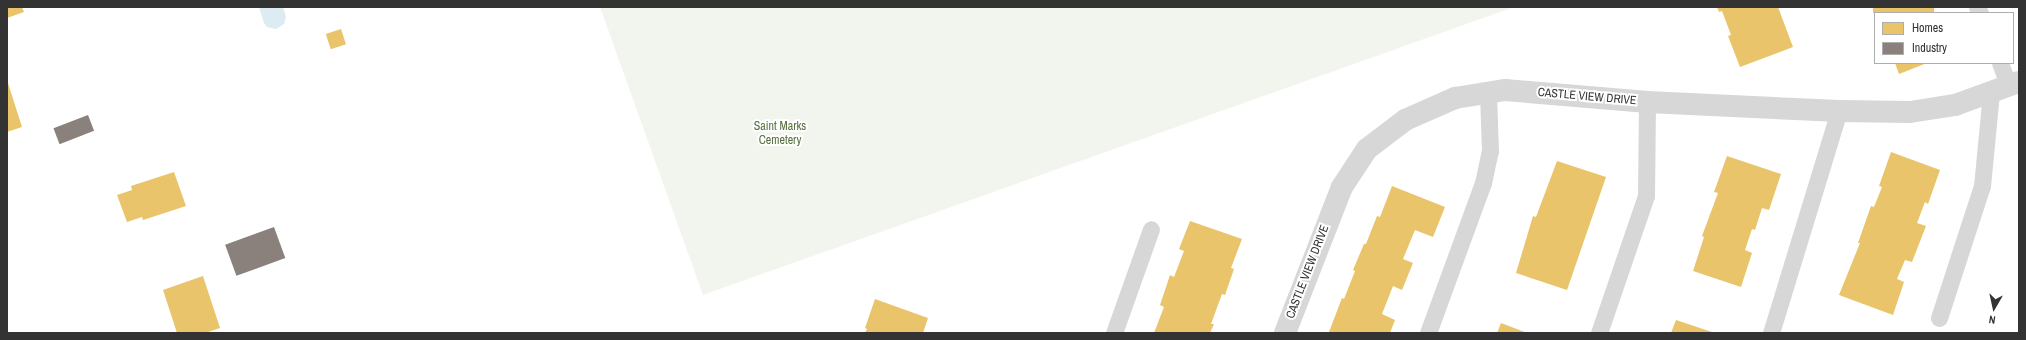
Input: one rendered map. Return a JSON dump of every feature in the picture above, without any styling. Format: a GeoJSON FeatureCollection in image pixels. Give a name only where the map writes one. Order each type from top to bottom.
{"type":"FeatureCollection","features":[{"type":"Feature","properties":{"kind":"street","name":"CASTLE VIEW DRIVE"},"geometry":{"type":"LineString","coordinates":[[1284,333],[1342,187],[1367,149],[1405,120],[1455,98],[1506,90],[1647,102],[1839,111],[1910,112],[1955,105],[2006,86]]}},
{"type":"Feature","properties":{"kind":"lane"},"geometry":{"type":"LineString","coordinates":[[1939,318],[1982,186],[2006,86],[2000,64]]}},
{"type":"Feature","properties":{"kind":"lane"},"geometry":{"type":"LineString","coordinates":[[1428,333],[1483,183],[1490,151],[1488,93]]}},
{"type":"Feature","properties":{"kind":"lane"},"geometry":{"type":"LineString","coordinates":[[1599,333],[1646,196],[1647,102]]}},
{"type":"Feature","properties":{"kind":"lane"},"geometry":{"type":"LineString","coordinates":[[1771,333],[1839,111]]}},
{"type":"Feature","properties":{"kind":"lane"},"geometry":{"type":"LineString","coordinates":[[1114,333],[1151,229]]}},
{"type":"Feature","properties":{"kind":"green space","name":"Saint Marks Cemetery"},"geometry":{"type":"Polygon","coordinates":[[[600,7],[1514,7],[703,295],[600,7]]]}},
{"type":"Feature","properties":{"kind":"shaded area"},"geometry":{"type":"Polygon","coordinates":[[[259,7],[283,7],[286,17],[284,24],[276,29],[267,27],[264,23],[259,7]]]}},
{"type":"Feature","properties":{"kind":"building: Homes"},"geometry":{"type":"Polygon","coordinates":[[[7,7],[22,7],[24,12],[7,18],[7,7]]]}},
{"type":"Feature","properties":{"kind":"building: Homes"},"geometry":{"type":"Polygon","coordinates":[[[1717,7],[1778,7],[1793,47],[1740,67],[1728,36],[1731,35],[1722,11],[1719,12],[1717,7]]]}},
{"type":"Feature","properties":{"kind":"building: Homes"},"geometry":{"type":"Polygon","coordinates":[[[1873,7],[1934,7],[1934,12],[1873,13],[1873,7]]]}},
{"type":"Feature","properties":{"kind":"building: Homes"},"geometry":{"type":"Polygon","coordinates":[[[341,29],[346,44],[331,49],[326,34],[341,29]]]}},
{"type":"Feature","properties":{"kind":"building: Homes"},"geometry":{"type":"Polygon","coordinates":[[[1895,64],[1924,64],[1899,74],[1895,64]]]}},
{"type":"Feature","properties":{"kind":"building: Homes"},"geometry":{"type":"Polygon","coordinates":[[[7,80],[22,127],[7,132],[7,80]]]}},
{"type":"Feature","properties":{"kind":"building: Homes"},"geometry":{"type":"Polygon","coordinates":[[[1891,152],[1940,170],[1928,204],[1925,202],[1917,223],[1926,226],[1912,262],[1905,260],[1897,279],[1904,282],[1893,315],[1839,295],[1860,243],[1858,243],[1871,206],[1874,207],[1882,187],[1879,186],[1891,152]]]}},
{"type":"Feature","properties":{"kind":"building: Homes"},"geometry":{"type":"Polygon","coordinates":[[[1727,156],[1781,174],[1769,210],[1762,208],[1755,230],[1752,229],[1745,250],[1752,253],[1741,287],[1693,271],[1704,237],[1702,236],[1718,193],[1714,192],[1727,156]]]}},
{"type":"Feature","properties":{"kind":"building: Homes"},"geometry":{"type":"Polygon","coordinates":[[[1557,161],[1606,177],[1567,290],[1516,273],[1533,216],[1536,217],[1557,161]]]}},
{"type":"Feature","properties":{"kind":"building: Homes"},"geometry":{"type":"Polygon","coordinates":[[[174,172],[186,206],[143,220],[142,217],[127,222],[117,195],[132,190],[131,186],[174,172]]]}},
{"type":"Feature","properties":{"kind":"building: Homes"},"geometry":{"type":"Polygon","coordinates":[[[1392,186],[1445,207],[1433,237],[1415,230],[1403,259],[1413,263],[1402,290],[1393,286],[1382,314],[1395,320],[1390,333],[1329,332],[1342,298],[1344,299],[1355,271],[1353,270],[1364,244],[1366,244],[1377,216],[1380,217],[1392,186]]]}},
{"type":"Feature","properties":{"kind":"building: Homes"},"geometry":{"type":"Polygon","coordinates":[[[1190,221],[1242,239],[1231,268],[1234,269],[1225,295],[1222,294],[1211,324],[1214,324],[1210,333],[1154,333],[1164,307],[1160,305],[1170,275],[1174,277],[1184,251],[1179,249],[1190,221]]]}},
{"type":"Feature","properties":{"kind":"building: Homes"},"geometry":{"type":"Polygon","coordinates":[[[203,276],[220,328],[205,333],[177,333],[163,290],[203,276]]]}},
{"type":"Feature","properties":{"kind":"building: Homes"},"geometry":{"type":"Polygon","coordinates":[[[875,299],[928,318],[923,333],[865,333],[867,329],[865,328],[875,299]]]}},
{"type":"Feature","properties":{"kind":"building: Homes"},"geometry":{"type":"Polygon","coordinates":[[[1676,320],[1715,333],[1671,333],[1676,320]]]}},
{"type":"Feature","properties":{"kind":"building: Homes"},"geometry":{"type":"Polygon","coordinates":[[[1501,323],[1527,333],[1497,333],[1501,323]]]}},
{"type":"Feature","properties":{"kind":"building: Industry"},"geometry":{"type":"Polygon","coordinates":[[[88,115],[94,131],[60,144],[53,128],[88,115]]]}},
{"type":"Feature","properties":{"kind":"building: Industry"},"geometry":{"type":"Polygon","coordinates":[[[274,227],[285,258],[236,276],[225,245],[274,227]]]}}]}
